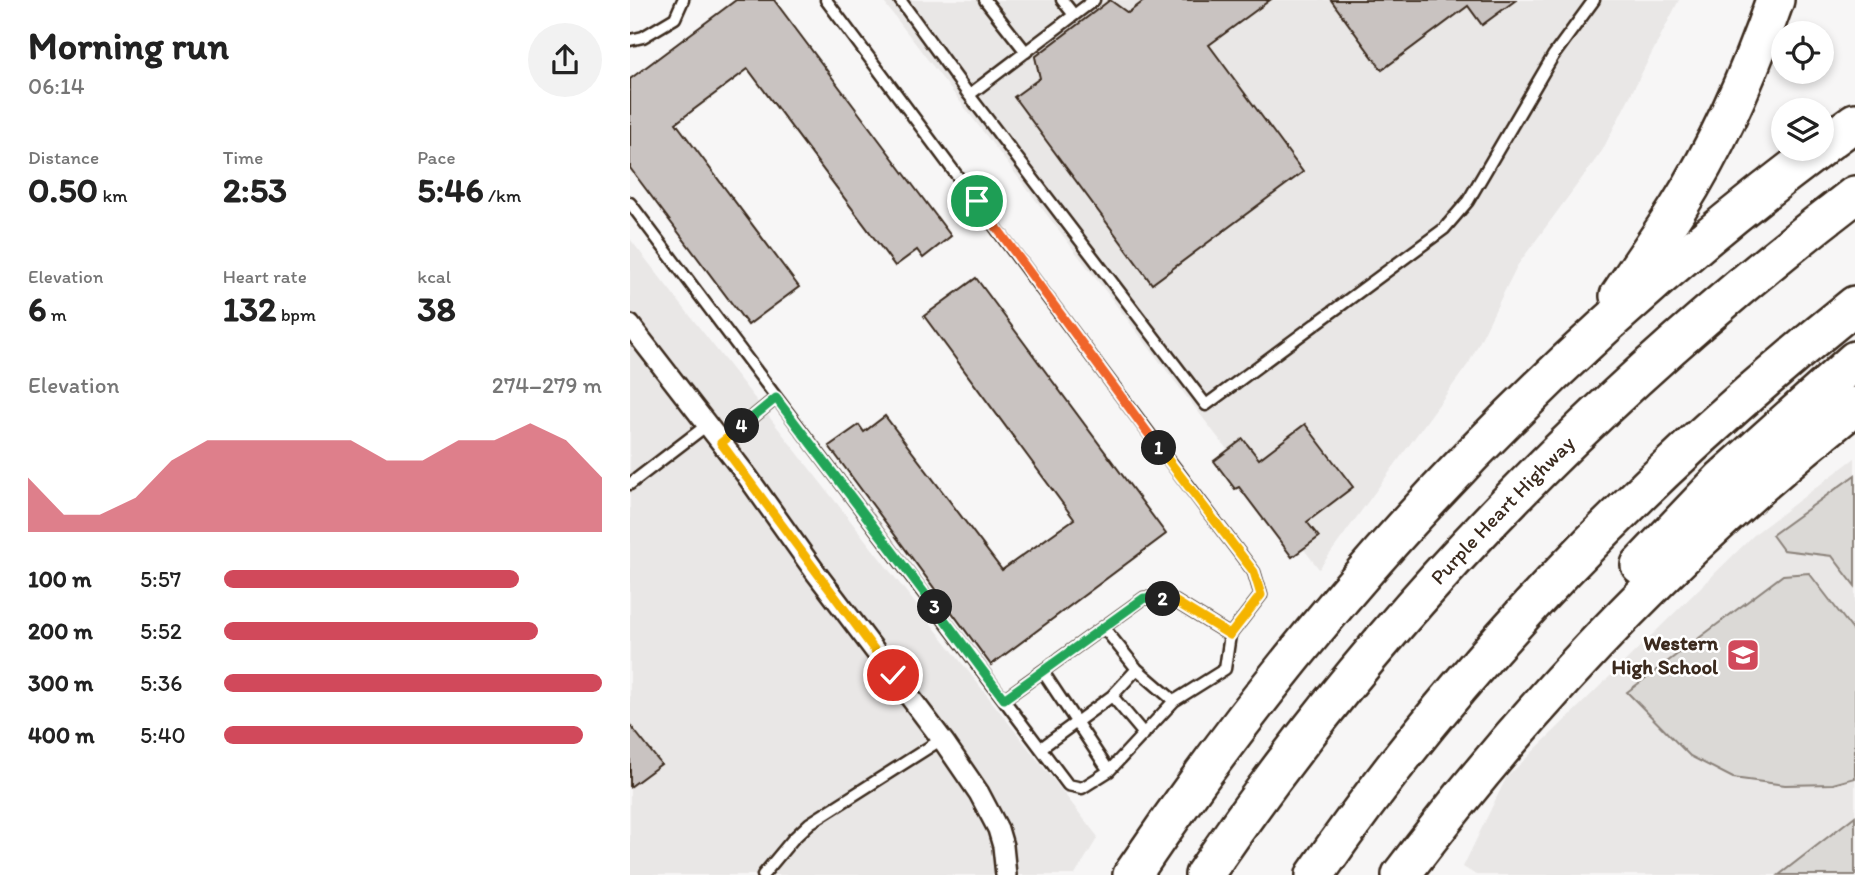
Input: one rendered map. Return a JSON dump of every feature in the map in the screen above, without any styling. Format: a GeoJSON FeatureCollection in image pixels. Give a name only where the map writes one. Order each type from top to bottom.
{"type":"FeatureCollection","features":[{"type":"Feature","properties":{"kind":"highway"},"geometry":{"type":"LineString","coordinates":[[1591,338],[1678,208],[1701,168],[1742,84],[1775,0]]}},
{"type":"Feature","properties":{"kind":"highway"},"geometry":{"type":"LineString","coordinates":[[1834,138],[1855,122]]}},
{"type":"Feature","properties":{"kind":"highway"},"geometry":{"type":"LineString","coordinates":[[1132,875],[1260,696],[1355,581],[1475,450],[1591,338],[1704,239],[1803,161]]}},
{"type":"Feature","properties":{"kind":"highway","name":"Purple Heart Highway"},"geometry":{"type":"LineString","coordinates":[[1204,875],[1262,793],[1345,685],[1500,509],[1578,431],[1660,355],[1745,282],[1855,195]]}},
{"type":"Feature","properties":{"kind":"highway"},"geometry":{"type":"LineString","coordinates":[[1315,875],[1431,722],[1564,572],[1688,449],[1771,374],[1855,305]]}},
{"type":"Feature","properties":{"kind":"highway"},"geometry":{"type":"LineString","coordinates":[[1534,709],[1572,643],[1662,541],[1750,453],[1855,360]]}},
{"type":"Feature","properties":{"kind":"highway"},"geometry":{"type":"LineString","coordinates":[[1401,875],[1534,709],[1593,645],[1691,547],[1855,405]]}},
{"type":"Feature","properties":{"kind":"street"},"geometry":{"type":"LineString","coordinates":[[630,325],[942,739],[979,793],[998,829],[1007,863],[1006,875]]}},
{"type":"Feature","properties":{"kind":"lane"},"geometry":{"type":"LineString","coordinates":[[630,40],[643,37],[675,18],[683,0]]}},
{"type":"Feature","properties":{"kind":"lane"},"geometry":{"type":"LineString","coordinates":[[630,203],[1068,785],[1082,788],[1109,771],[1174,701],[1225,669],[1230,635],[1261,595],[1254,572],[1110,385],[1027,268],[826,0]]}},
{"type":"Feature","properties":{"kind":"lane"},"geometry":{"type":"LineString","coordinates":[[900,0],[969,95],[1206,405],[1444,229],[1468,201],[1553,56],[1594,0]]}},
{"type":"Feature","properties":{"kind":"lane"},"geometry":{"type":"LineString","coordinates":[[985,0],[1026,52]]}},
{"type":"Feature","properties":{"kind":"lane"},"geometry":{"type":"LineString","coordinates":[[1062,0],[1074,15]]}},
{"type":"Feature","properties":{"kind":"lane"},"geometry":{"type":"LineString","coordinates":[[969,95],[1094,0]]}},
{"type":"Feature","properties":{"kind":"lane"},"geometry":{"type":"LineString","coordinates":[[721,443],[776,398]]}},
{"type":"Feature","properties":{"kind":"lane"},"geometry":{"type":"LineString","coordinates":[[630,484],[707,425]]}},
{"type":"Feature","properties":{"kind":"lane"},"geometry":{"type":"LineString","coordinates":[[1004,699],[1144,598],[1173,600],[1230,635]]}},
{"type":"Feature","properties":{"kind":"lane"},"geometry":{"type":"LineString","coordinates":[[1104,628],[1137,669],[1174,701]]}},
{"type":"Feature","properties":{"kind":"lane"},"geometry":{"type":"LineString","coordinates":[[1041,748],[1112,696],[1137,669]]}},
{"type":"Feature","properties":{"kind":"lane"},"geometry":{"type":"LineString","coordinates":[[1043,672],[1109,771]]}},
{"type":"Feature","properties":{"kind":"lane"},"geometry":{"type":"LineString","coordinates":[[1112,696],[1143,734]]}},
{"type":"Feature","properties":{"kind":"lane"},"geometry":{"type":"LineString","coordinates":[[763,875],[810,823],[942,739]]}},
{"type":"Feature","properties":{"kind":"shaded area"},"geometry":{"type":"Polygon","coordinates":[[[882,0],[1679,0],[1602,151],[1517,266],[1469,363],[1319,569],[882,0]]]}},
{"type":"Feature","properties":{"kind":"shaded area"},"geometry":{"type":"Polygon","coordinates":[[[630,239],[1098,837],[1075,875],[630,875],[630,239]]]}},
{"type":"Feature","properties":{"kind":"shaded area","name":"Western High School"},"geometry":{"type":"Polygon","coordinates":[[[1855,458],[1855,875],[1476,875],[1463,867],[1506,778],[1756,533],[1855,458]]]}},
{"type":"Feature","properties":{"kind":"shaded area"},"geometry":{"type":"Polygon","coordinates":[[[1855,475],[1855,586],[1832,556],[1783,550],[1772,535],[1855,475]]]}},
{"type":"Feature","properties":{"kind":"shaded area"},"geometry":{"type":"Polygon","coordinates":[[[1809,573],[1855,633],[1855,778],[1833,784],[1785,785],[1733,778],[1690,756],[1627,692],[1783,575],[1809,573]]]}},
{"type":"Feature","properties":{"kind":"shaded area"},"geometry":{"type":"Polygon","coordinates":[[[1855,816],[1855,875],[1779,875],[1855,816]]]}},
{"type":"Feature","properties":{"kind":"building"},"geometry":{"type":"Polygon","coordinates":[[[736,0],[774,0],[951,236],[923,258],[917,250],[895,266],[748,69],[676,123],[799,287],[748,325],[630,168],[630,79],[736,0]]]}},
{"type":"Feature","properties":{"kind":"building"},"geometry":{"type":"Polygon","coordinates":[[[1110,0],[1128,13],[1145,0],[1270,0],[1209,45],[1303,172],[1152,284],[1014,97],[1040,78],[1035,57],[1110,0]]]}},
{"type":"Feature","properties":{"kind":"building"},"geometry":{"type":"Polygon","coordinates":[[[1331,0],[1516,0],[1482,25],[1468,6],[1382,70],[1331,0]]]}},
{"type":"Feature","properties":{"kind":"building"},"geometry":{"type":"Polygon","coordinates":[[[976,278],[1166,534],[991,665],[829,446],[859,425],[864,432],[885,416],[1002,570],[1074,519],[924,316],[976,278]]]}},
{"type":"Feature","properties":{"kind":"building"},"geometry":{"type":"Polygon","coordinates":[[[1305,424],[1353,487],[1307,522],[1319,537],[1292,557],[1239,487],[1235,489],[1214,461],[1243,439],[1259,459],[1305,424]]]}},
{"type":"Feature","properties":{"kind":"building"},"geometry":{"type":"Polygon","coordinates":[[[630,725],[661,764],[630,787],[630,725]]]}},
{"type":"Feature","properties":{"kind":"place","name":"Western High School"},"geometry":{"type":"Point","coordinates":[1743,655]}},
{"type":"Feature","properties":{"kind":"route"},"geometry":{"type":"LineString","coordinates":[[893,675],[721,443],[776,398],[1004,699],[1144,598],[1173,600],[1230,635],[1261,595],[1254,572],[1110,385],[977,201]]}}]}
